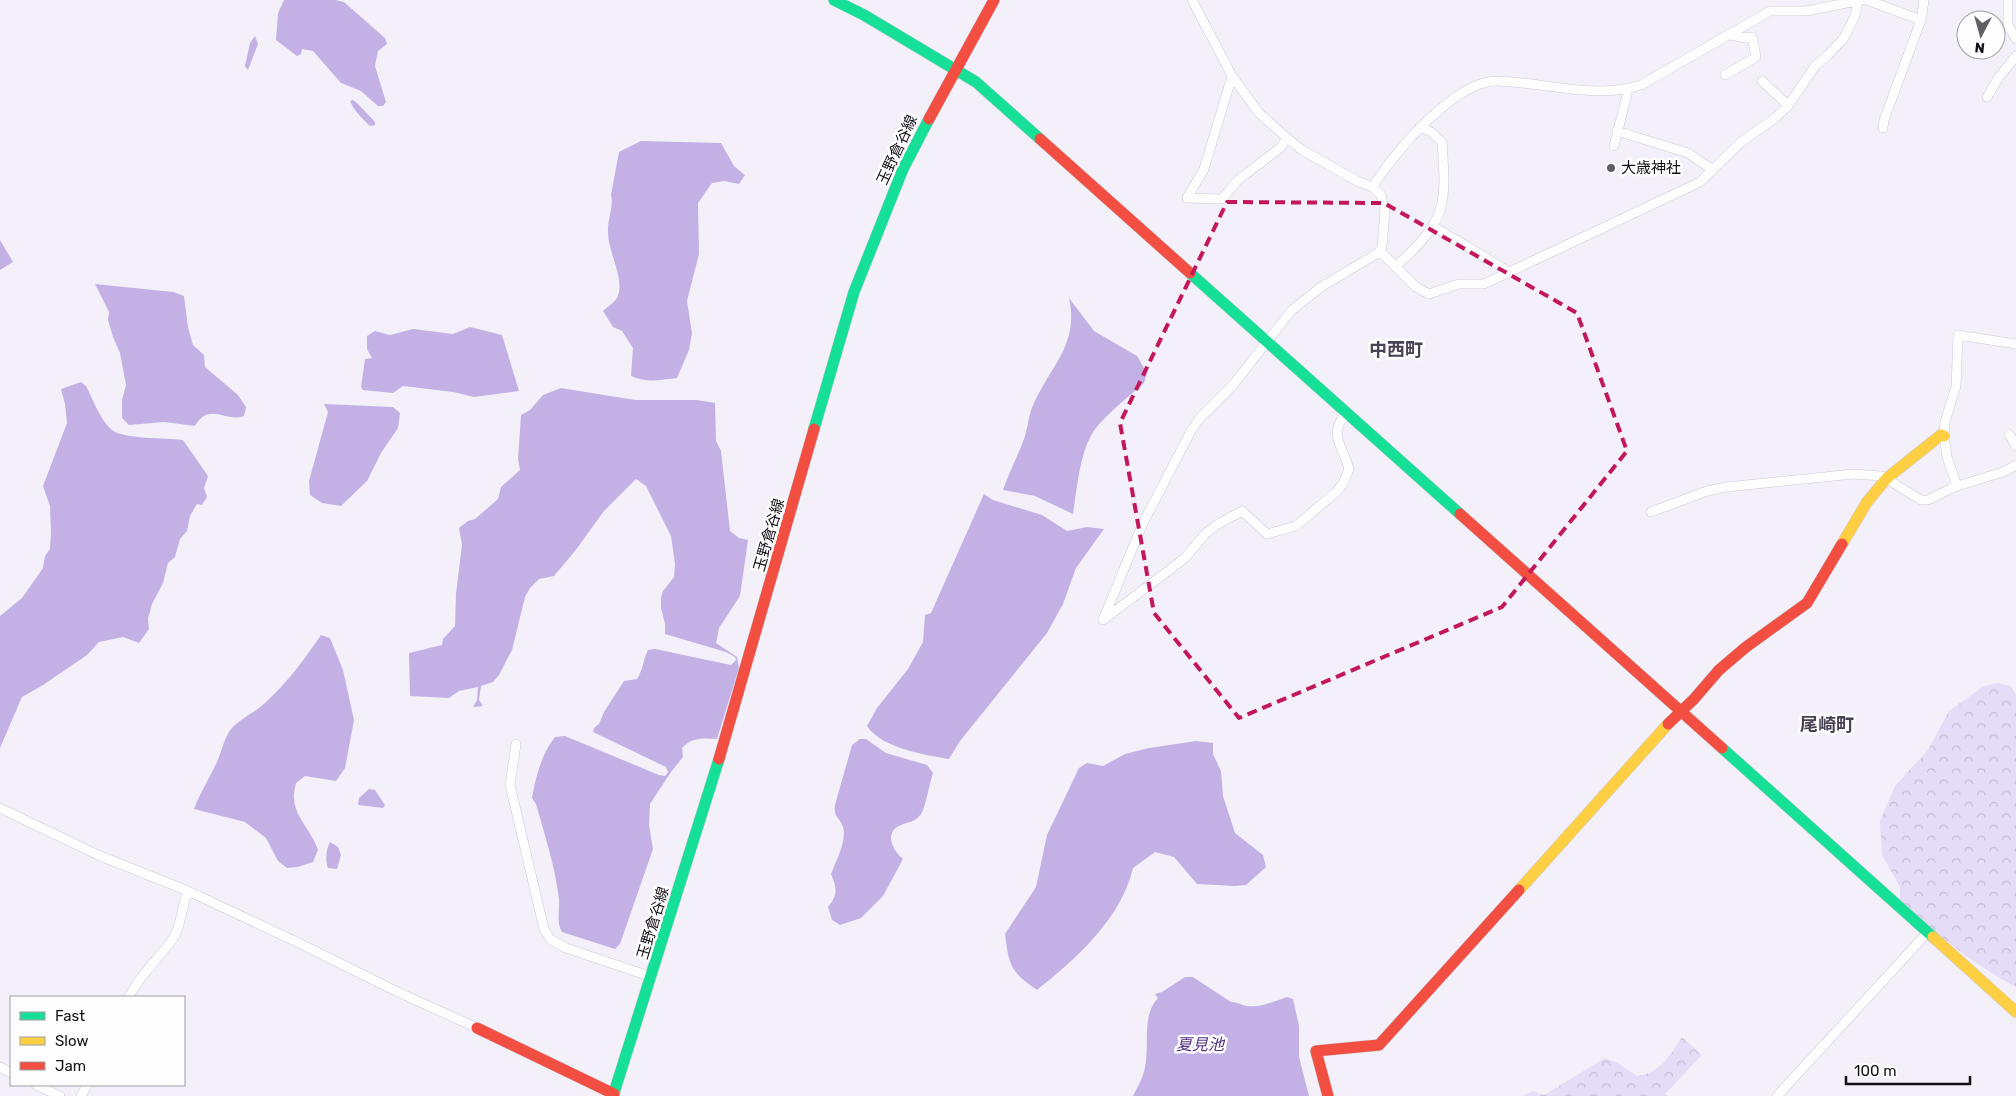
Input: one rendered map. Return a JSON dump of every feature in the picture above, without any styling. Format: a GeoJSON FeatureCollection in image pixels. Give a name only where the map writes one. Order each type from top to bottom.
{"type":"FeatureCollection","features":[{"type":"Feature","properties":{"kind":"street"},"geometry":{"type":"LineString","coordinates":[[834,0],[864,15],[976,82],[2016,1012]]}},
{"type":"Feature","properties":{"kind":"street","name":"玉野倉谷線"},"geometry":{"type":"LineString","coordinates":[[614,1095],[711,787],[854,292],[903,169],[994,0]]}},
{"type":"Feature","properties":{"kind":"street"},"geometry":{"type":"LineString","coordinates":[[1192,0],[1232,76],[1259,113],[1286,138],[1318,159],[1373,188],[1381,195],[1385,211],[1380,251]]}},
{"type":"Feature","properties":{"kind":"street"},"geometry":{"type":"LineString","coordinates":[[1373,188],[1395,156],[1420,127],[1450,102],[1474,86],[1484,82],[1497,81],[1587,90],[1627,90],[1641,86],[1770,11],[1806,11],[1862,0],[1921,20]]}},
{"type":"Feature","properties":{"kind":"street"},"geometry":{"type":"LineString","coordinates":[[1380,251],[1416,287],[1429,294],[1459,284],[1484,284],[1700,182],[1741,142],[1775,118],[1788,104],[1815,66],[1844,38],[1862,0]]}},
{"type":"Feature","properties":{"kind":"street"},"geometry":{"type":"LineString","coordinates":[[1884,128],[1884,120],[1921,20],[1924,0]]}},
{"type":"Feature","properties":{"kind":"street"},"geometry":{"type":"LineString","coordinates":[[2008,0],[2008,25],[2016,39]]}},
{"type":"Feature","properties":{"kind":"street"},"geometry":{"type":"LineString","coordinates":[[1725,75],[1756,57],[1752,37],[1746,38],[1730,35]]}},
{"type":"Feature","properties":{"kind":"street"},"geometry":{"type":"LineString","coordinates":[[1987,97],[1999,77],[2016,56]]}},
{"type":"Feature","properties":{"kind":"street"},"geometry":{"type":"LineString","coordinates":[[1232,76],[1204,169],[1186,198],[1222,199],[1238,180],[1280,148],[1286,138]]}},
{"type":"Feature","properties":{"kind":"street"},"geometry":{"type":"LineString","coordinates":[[1762,81],[1788,104]]}},
{"type":"Feature","properties":{"kind":"street"},"geometry":{"type":"LineString","coordinates":[[1614,146],[1627,90]]}},
{"type":"Feature","properties":{"kind":"street"},"geometry":{"type":"LineString","coordinates":[[1396,266],[1416,249],[1433,226],[1443,206],[1445,194],[1442,142],[1431,132],[1420,127]]}},
{"type":"Feature","properties":{"kind":"street"},"geometry":{"type":"LineString","coordinates":[[1617,131],[1688,153],[1713,170]]}},
{"type":"Feature","properties":{"kind":"street"},"geometry":{"type":"LineString","coordinates":[[1433,226],[1503,268],[1508,273]]}},
{"type":"Feature","properties":{"kind":"street"},"geometry":{"type":"LineString","coordinates":[[1347,413],[1339,422],[1336,434],[1349,469],[1343,484],[1296,526],[1267,534],[1242,511],[1218,524],[1205,534],[1185,558],[1103,620],[1143,523],[1191,431],[1200,418],[1233,385],[1291,311],[1321,287],[1380,251]]}},
{"type":"Feature","properties":{"kind":"street"},"geometry":{"type":"LineString","coordinates":[[1957,486],[1947,457],[1944,436],[1945,422],[1956,386],[1958,336],[2016,344]]}},
{"type":"Feature","properties":{"kind":"street"},"geometry":{"type":"LineString","coordinates":[[2010,434],[2016,446]]}},
{"type":"Feature","properties":{"kind":"street"},"geometry":{"type":"LineString","coordinates":[[1328,1096],[1316,1051],[1380,1045],[1719,670],[1746,647],[1807,603],[1867,502],[1887,478],[1941,436],[1944,436]]}},
{"type":"Feature","properties":{"kind":"street"},"geometry":{"type":"LineString","coordinates":[[1651,512],[1726,487],[1853,474],[1882,476],[1921,500],[1928,500],[1957,486],[2003,472],[2016,465]]}},
{"type":"Feature","properties":{"kind":"street"},"geometry":{"type":"LineString","coordinates":[[516,744],[510,785],[544,930],[550,939],[566,948],[652,977]]}},
{"type":"Feature","properties":{"kind":"street"},"geometry":{"type":"LineString","coordinates":[[0,808],[98,855],[188,892],[299,943],[614,1095]]}},
{"type":"Feature","properties":{"kind":"street"},"geometry":{"type":"LineString","coordinates":[[130,996],[135,985],[176,935],[183,903],[188,892]]}},
{"type":"Feature","properties":{"kind":"street"},"geometry":{"type":"LineString","coordinates":[[1777,1096],[1928,932]]}},
{"type":"Feature","properties":{"kind":"street"},"geometry":{"type":"LineString","coordinates":[[38,1086],[60,1096]]}},
{"type":"Feature","properties":{"kind":"highlighted area"},"geometry":{"type":"Polygon","coordinates":[[[1227,202],[1384,203],[1577,313],[1627,451],[1502,607],[1239,718],[1154,613],[1120,423],[1227,202]]]}},
{"type":"Feature","properties":{"kind":"green space"},"geometry":{"type":"Polygon","coordinates":[[[1998,683],[2011,686],[2016,695],[2016,987],[1970,959],[1900,903],[1900,887],[1882,855],[1880,821],[1895,786],[1928,750],[1949,711],[1984,686],[1998,683]]]}},
{"type":"Feature","properties":{"kind":"green space"},"geometry":{"type":"Polygon","coordinates":[[[1682,1037],[1702,1055],[1665,1094],[1667,1096],[1522,1096],[1533,1091],[1544,1095],[1605,1058],[1618,1063],[1637,1076],[1645,1074],[1659,1067],[1664,1062],[1682,1037]]]}},
{"type":"Feature","properties":{"kind":"water"},"geometry":{"type":"Polygon","coordinates":[[[284,0],[335,0],[344,2],[385,38],[387,44],[378,51],[375,66],[386,102],[383,106],[378,106],[361,91],[341,83],[313,51],[302,49],[301,54],[297,56],[276,40],[278,13],[284,0]]]}},
{"type":"Feature","properties":{"kind":"water"},"geometry":{"type":"Polygon","coordinates":[[[255,36],[258,44],[248,70],[245,66],[250,43],[255,36]]]}},
{"type":"Feature","properties":{"kind":"water"},"geometry":{"type":"Polygon","coordinates":[[[353,100],[375,122],[375,125],[370,126],[358,114],[350,101],[353,100]]]}},
{"type":"Feature","properties":{"kind":"water"},"geometry":{"type":"Polygon","coordinates":[[[641,141],[721,143],[734,166],[745,175],[739,184],[724,181],[712,183],[698,203],[699,254],[687,301],[692,333],[689,350],[677,378],[642,380],[631,376],[633,348],[622,331],[613,327],[603,311],[616,300],[619,291],[618,275],[609,241],[608,228],[612,204],[611,195],[619,152],[641,141]]]}},
{"type":"Feature","properties":{"kind":"water"},"geometry":{"type":"Polygon","coordinates":[[[0,240],[13,262],[0,270],[0,240]]]}},
{"type":"Feature","properties":{"kind":"water"},"geometry":{"type":"Polygon","coordinates":[[[95,284],[173,292],[184,296],[188,327],[193,345],[204,355],[205,367],[238,395],[246,407],[244,416],[206,415],[195,426],[164,422],[129,425],[122,418],[122,400],[126,385],[120,353],[108,320],[109,312],[95,284]]]}},
{"type":"Feature","properties":{"kind":"water"},"geometry":{"type":"Polygon","coordinates":[[[1069,298],[1094,331],[1137,356],[1147,373],[1144,383],[1107,416],[1091,436],[1086,446],[1080,469],[1073,514],[1035,496],[1003,490],[1025,436],[1032,407],[1067,341],[1071,314],[1069,298]]]}},
{"type":"Feature","properties":{"kind":"water"},"geometry":{"type":"Polygon","coordinates":[[[470,327],[502,335],[519,391],[474,397],[453,392],[403,386],[393,393],[363,390],[361,387],[365,359],[372,358],[367,349],[367,336],[375,331],[390,335],[413,329],[453,334],[470,327]]]}},
{"type":"Feature","properties":{"kind":"water"},"geometry":{"type":"Polygon","coordinates":[[[81,382],[86,386],[100,415],[112,430],[135,437],[183,440],[208,476],[204,488],[207,497],[202,505],[197,504],[190,516],[187,531],[180,539],[175,557],[168,563],[163,583],[152,604],[148,619],[149,629],[139,643],[123,637],[99,642],[87,655],[22,697],[0,748],[0,616],[22,598],[43,568],[45,556],[50,549],[50,506],[43,486],[67,423],[61,389],[81,382]]]}},
{"type":"Feature","properties":{"kind":"water"},"geometry":{"type":"Polygon","coordinates":[[[561,388],[635,400],[697,400],[715,403],[716,441],[721,451],[730,531],[739,538],[748,540],[740,596],[719,628],[716,643],[737,657],[739,668],[717,739],[694,740],[686,744],[682,748],[683,757],[650,804],[649,825],[653,849],[620,944],[615,949],[562,932],[560,928],[559,899],[555,875],[536,804],[532,798],[537,774],[543,758],[555,737],[565,736],[665,776],[668,772],[666,767],[593,732],[594,728],[599,724],[604,712],[624,681],[637,679],[648,650],[655,649],[731,665],[736,660],[735,657],[726,652],[665,634],[661,598],[663,591],[674,577],[675,564],[671,536],[646,486],[636,479],[604,511],[554,576],[539,579],[530,588],[525,597],[512,650],[499,675],[493,682],[481,686],[479,700],[483,706],[473,707],[477,700],[478,687],[459,691],[449,698],[410,696],[409,653],[442,645],[443,639],[455,626],[456,594],[462,545],[459,528],[468,521],[475,519],[498,499],[501,487],[520,470],[518,459],[521,415],[530,410],[543,395],[561,388]]]}},
{"type":"Feature","properties":{"kind":"water"},"geometry":{"type":"Polygon","coordinates":[[[324,404],[393,407],[400,413],[398,428],[381,453],[367,481],[341,506],[322,503],[310,495],[309,481],[328,412],[324,404]]]}},
{"type":"Feature","properties":{"kind":"water"},"geometry":{"type":"Polygon","coordinates":[[[984,494],[993,500],[1042,515],[1067,531],[1087,527],[1104,529],[1076,568],[1063,604],[1047,633],[960,741],[949,759],[893,745],[882,740],[867,726],[877,708],[908,669],[923,642],[925,615],[931,613],[984,494]]]}},
{"type":"Feature","properties":{"kind":"water"},"geometry":{"type":"Polygon","coordinates":[[[321,635],[330,638],[343,670],[354,720],[345,768],[336,781],[305,776],[296,783],[295,806],[318,850],[313,862],[287,868],[278,861],[266,838],[245,822],[194,809],[231,729],[261,707],[281,687],[321,635]]]}},
{"type":"Feature","properties":{"kind":"water"},"geometry":{"type":"Polygon","coordinates":[[[860,739],[866,739],[886,753],[927,765],[933,773],[921,814],[892,832],[891,842],[893,847],[903,859],[883,896],[861,918],[840,925],[832,920],[828,907],[834,899],[836,891],[831,874],[844,838],[843,827],[836,814],[835,805],[852,745],[860,739]]]}},
{"type":"Feature","properties":{"kind":"water"},"geometry":{"type":"Polygon","coordinates":[[[1196,741],[1213,743],[1213,754],[1221,771],[1223,796],[1235,833],[1263,855],[1266,867],[1246,885],[1197,884],[1174,857],[1155,852],[1133,868],[1127,887],[1108,921],[1067,965],[1037,990],[1022,978],[1013,967],[1008,954],[1005,934],[1036,887],[1047,835],[1079,768],[1087,763],[1103,766],[1125,754],[1149,748],[1196,741]]]}},
{"type":"Feature","properties":{"kind":"water"},"geometry":{"type":"Polygon","coordinates":[[[369,789],[375,790],[385,805],[383,808],[358,805],[359,798],[369,789]]]}},
{"type":"Feature","properties":{"kind":"water"},"geometry":{"type":"Polygon","coordinates":[[[330,842],[338,847],[341,855],[337,869],[328,868],[327,865],[327,851],[330,842]]]}},
{"type":"Feature","properties":{"kind":"water","name":"夏見池"},"geometry":{"type":"Polygon","coordinates":[[[1185,977],[1193,977],[1231,1002],[1247,1006],[1262,1005],[1287,997],[1293,999],[1299,1026],[1299,1057],[1309,1096],[1133,1096],[1145,1067],[1148,1022],[1153,1005],[1158,998],[1155,994],[1162,992],[1185,977]]]}},
{"type":"Feature","properties":{"kind":"traffic: fast"},"geometry":{"type":"LineString","coordinates":[[834,0],[864,15],[976,82],[1040,139]]}},
{"type":"Feature","properties":{"kind":"traffic: fast"},"geometry":{"type":"LineString","coordinates":[[814,429],[854,292],[903,169],[929,119]]}},
{"type":"Feature","properties":{"kind":"traffic: fast"},"geometry":{"type":"LineString","coordinates":[[1190,273],[1460,514]]}},
{"type":"Feature","properties":{"kind":"traffic: fast"},"geometry":{"type":"LineString","coordinates":[[1722,748],[1933,937]]}},
{"type":"Feature","properties":{"kind":"traffic: fast"},"geometry":{"type":"LineString","coordinates":[[613,1096],[719,759]]}},
{"type":"Feature","properties":{"kind":"traffic: slow"},"geometry":{"type":"LineString","coordinates":[[1842,544],[1867,502],[1887,478],[1941,435],[1944,436]]}},
{"type":"Feature","properties":{"kind":"traffic: slow"},"geometry":{"type":"LineString","coordinates":[[1519,890],[1668,724]]}},
{"type":"Feature","properties":{"kind":"traffic: slow"},"geometry":{"type":"LineString","coordinates":[[1933,937],[2016,1012]]}},
{"type":"Feature","properties":{"kind":"traffic: jam"},"geometry":{"type":"LineString","coordinates":[[929,119],[994,0]]}},
{"type":"Feature","properties":{"kind":"traffic: jam"},"geometry":{"type":"LineString","coordinates":[[1040,139],[1190,273]]}},
{"type":"Feature","properties":{"kind":"traffic: jam"},"geometry":{"type":"LineString","coordinates":[[719,759],[814,429]]}},
{"type":"Feature","properties":{"kind":"traffic: jam"},"geometry":{"type":"LineString","coordinates":[[1460,514],[1722,748]]}},
{"type":"Feature","properties":{"kind":"traffic: jam"},"geometry":{"type":"LineString","coordinates":[[1668,724],[1694,699],[1719,670],[1746,647],[1807,603],[1842,544]]}},
{"type":"Feature","properties":{"kind":"traffic: jam"},"geometry":{"type":"LineString","coordinates":[[1328,1096],[1316,1051],[1379,1045],[1519,890]]}},
{"type":"Feature","properties":{"kind":"traffic: jam"},"geometry":{"type":"LineString","coordinates":[[477,1028],[614,1094]]}},
{"type":"Feature","properties":{"kind":"place","name":"大歳神社"},"geometry":{"type":"Point","coordinates":[1611,168]}},
{"type":"Feature","properties":{"kind":"district","name":"中西町"},"geometry":{"type":"Point","coordinates":[1396,350]}},
{"type":"Feature","properties":{"kind":"district","name":"尾崎町"},"geometry":{"type":"Point","coordinates":[1827,725]}}]}
